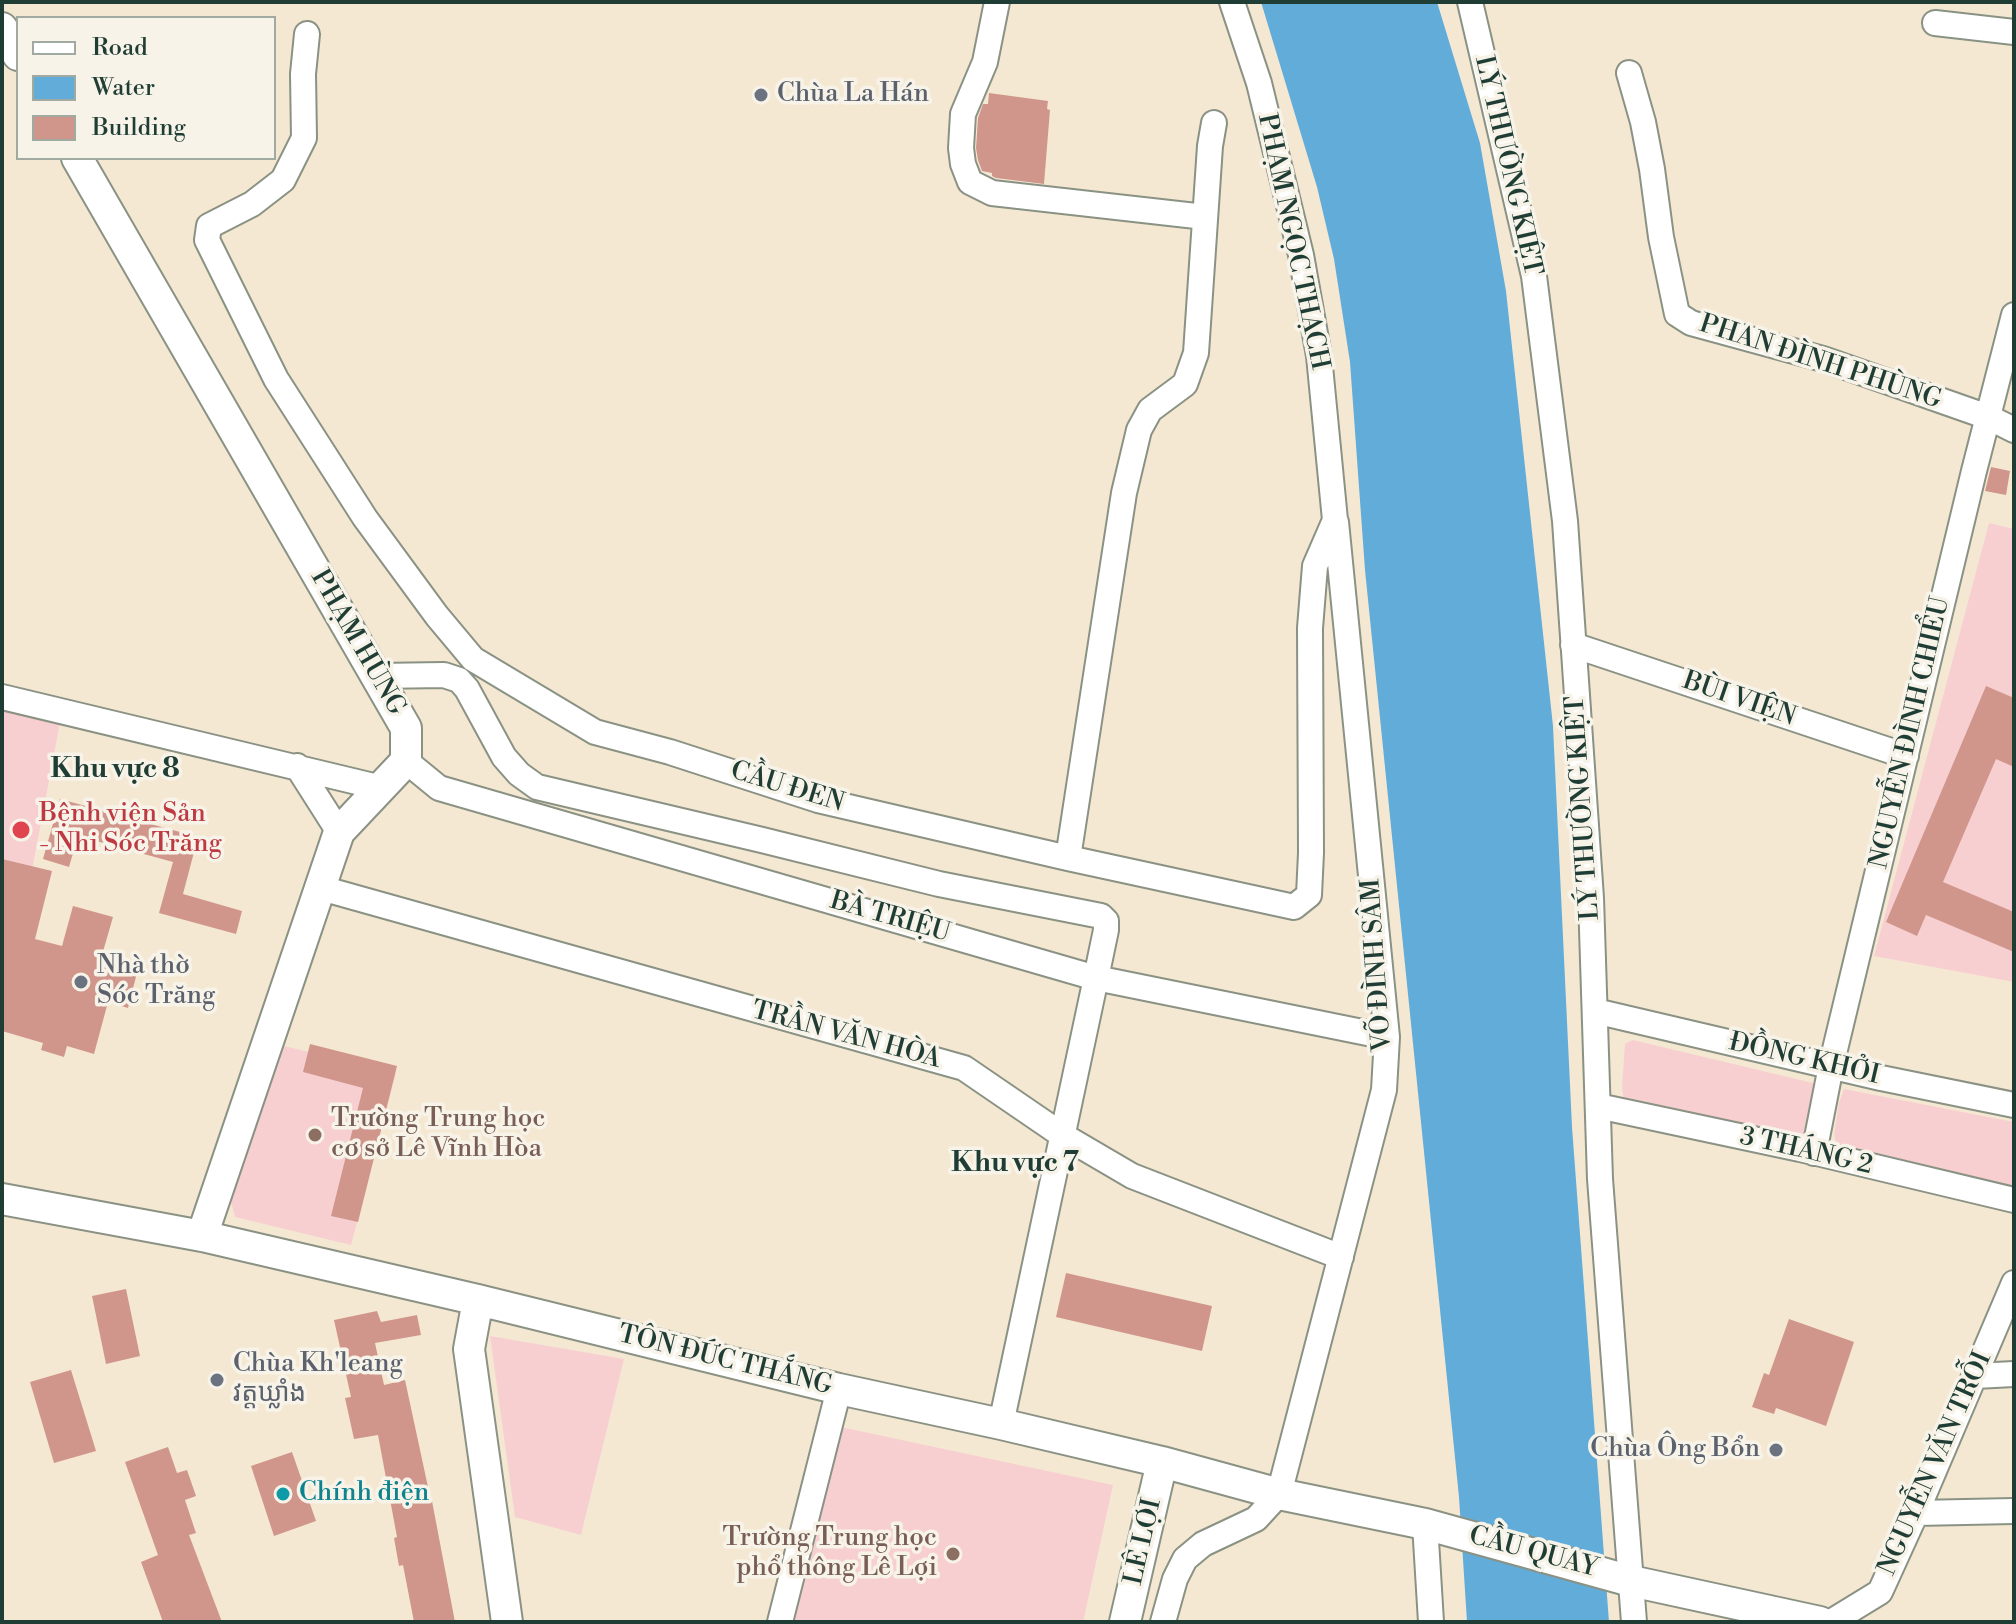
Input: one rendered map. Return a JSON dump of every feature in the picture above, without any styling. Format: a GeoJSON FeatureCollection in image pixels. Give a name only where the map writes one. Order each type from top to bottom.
{"type":"FeatureCollection","features":[{"type":"Feature","properties":{"kind":"main road"},"geometry":{"type":"LineString","coordinates":[[2,28],[16,52]]}},
{"type":"Feature","properties":{"kind":"main road","name":"PHẠM HÙNG"},"geometry":{"type":"LineString","coordinates":[[78,160],[406,728],[406,761]]}},
{"type":"Feature","properties":{"kind":"main road"},"geometry":{"type":"LineString","coordinates":[[202,1236],[339,832],[406,761]]}},
{"type":"Feature","properties":{"kind":"main road","name":"TÔN ĐỨC THẮNG"},"geometry":{"type":"LineString","coordinates":[[2,1199],[202,1236],[839,1389],[1162,1462],[1279,1494],[1436,1527]]}},
{"type":"Feature","properties":{"kind":"main road"},"geometry":{"type":"LineString","coordinates":[[478,1300],[469,1349],[507,1622]]}},
{"type":"Feature","properties":{"kind":"main road","name":"LÊ LỢI"},"geometry":{"type":"LineString","coordinates":[[1125,1622],[1162,1462]]}},
{"type":"Feature","properties":{"kind":"main road","name":"CẦU QUAY"},"geometry":{"type":"LineString","coordinates":[[1436,1527],[1625,1578],[1820,1622]]}},
{"type":"Feature","properties":{"kind":"street"},"geometry":{"type":"LineString","coordinates":[[997,2],[985,62],[963,114],[961,148],[970,182],[992,193],[1205,217]]}},
{"type":"Feature","properties":{"kind":"street","name":"PHẠM NGỌC THẠCH"},"geometry":{"type":"LineString","coordinates":[[1232,2],[1259,83],[1301,255],[1319,356],[1335,520],[1315,566],[1310,628],[1309,895],[1294,907]]}},
{"type":"Feature","properties":{"kind":"street","name":"LÝ THƯỜNG KIỆT"},"geometry":{"type":"LineString","coordinates":[[1470,2],[1534,276],[1565,521],[1591,898],[1600,1179],[1625,1578],[1634,1622]]}},
{"type":"Feature","properties":{"kind":"street"},"geometry":{"type":"LineString","coordinates":[[1935,23],[2014,32]]}},
{"type":"Feature","properties":{"kind":"street","name":"CẦU ĐEN"},"geometry":{"type":"LineString","coordinates":[[307,34],[303,74],[304,138],[283,180],[252,204],[209,226],[207,240],[276,379],[365,518],[437,616],[473,659],[595,732],[670,752],[818,800],[1294,907]]}},
{"type":"Feature","properties":{"kind":"street","name":"PHAN ĐÌNH PHÙNG"},"geometry":{"type":"LineString","coordinates":[[1629,73],[1643,122],[1677,314],[1691,323],[1823,359],[1988,417],[2014,430]]}},
{"type":"Feature","properties":{"kind":"street"},"geometry":{"type":"LineString","coordinates":[[1068,858],[1124,493],[1139,430],[1150,410],[1185,384],[1196,353],[1214,123]]}},
{"type":"Feature","properties":{"kind":"street","name":"NGUYỄN ĐÌNH CHIỂU"},"geometry":{"type":"LineString","coordinates":[[1814,1153],[1831,1066],[2014,315]]}},
{"type":"Feature","properties":{"kind":"street","name":"VÕ ĐÌNH SÂM"},"geometry":{"type":"LineString","coordinates":[[1279,1494],[1384,1090],[1387,1037],[1335,520]]}},
{"type":"Feature","properties":{"kind":"street","name":"BÙI VIỆN"},"geometry":{"type":"LineString","coordinates":[[1573,645],[1906,756]]}},
{"type":"Feature","properties":{"kind":"street"},"geometry":{"type":"LineString","coordinates":[[376,676],[444,675],[459,680],[504,757],[519,774],[537,787],[939,884],[1101,916],[1106,921],[1001,1424]]}},
{"type":"Feature","properties":{"kind":"street"},"geometry":{"type":"LineString","coordinates":[[2,697],[382,788]]}},
{"type":"Feature","properties":{"kind":"street","name":"BÀ TRIỆU"},"geometry":{"type":"LineString","coordinates":[[406,761],[439,788],[1096,978],[1387,1037]]}},
{"type":"Feature","properties":{"kind":"street"},"geometry":{"type":"LineString","coordinates":[[297,766],[339,832]]}},
{"type":"Feature","properties":{"kind":"street","name":"TRẦN VĂN HÒA"},"geometry":{"type":"LineString","coordinates":[[321,888],[964,1068],[1062,1135],[1132,1176],[1341,1257]]}},
{"type":"Feature","properties":{"kind":"street","name":"ĐỒNG KHỞI"},"geometry":{"type":"LineString","coordinates":[[1595,1011],[2014,1105]]}},
{"type":"Feature","properties":{"kind":"street","name":"3 THÁNG 2"},"geometry":{"type":"LineString","coordinates":[[1598,1106],[2014,1200]]}},
{"type":"Feature","properties":{"kind":"street","name":"NGUYỄN VĂN TRỖI"},"geometry":{"type":"LineString","coordinates":[[1831,1622],[1880,1592],[2014,1283]]}},
{"type":"Feature","properties":{"kind":"street"},"geometry":{"type":"LineString","coordinates":[[1975,1376],[2014,1374]]}},
{"type":"Feature","properties":{"kind":"street"},"geometry":{"type":"LineString","coordinates":[[780,1622],[839,1389]]}},
{"type":"Feature","properties":{"kind":"street"},"geometry":{"type":"LineString","coordinates":[[1163,1622],[1175,1579],[1185,1559],[1203,1544],[1256,1519],[1279,1494]]}},
{"type":"Feature","properties":{"kind":"street"},"geometry":{"type":"LineString","coordinates":[[1916,1513],[2014,1511]]}},
{"type":"Feature","properties":{"kind":"street"},"geometry":{"type":"LineString","coordinates":[[1431,1622],[1436,1527]]}},
{"type":"Feature","properties":{"kind":"shaded area"},"geometry":{"type":"Polygon","coordinates":[[[1989,523],[2014,529],[2014,982],[1874,956],[1989,523]]]}},
{"type":"Feature","properties":{"kind":"shaded area","name":"Bệnh viện Sản - Nhi Sóc Trăng"},"geometry":{"type":"Polygon","coordinates":[[[2,700],[62,712],[32,870],[2,937],[2,700]]]}},
{"type":"Feature","properties":{"kind":"shaded area"},"geometry":{"type":"Polygon","coordinates":[[[1633,1040],[1817,1084],[1804,1139],[1624,1102],[1625,1044],[1633,1040]]]}},
{"type":"Feature","properties":{"kind":"shaded area","name":"Trường Trung học cơ sở Lê Vĩnh Hòa"},"geometry":{"type":"Polygon","coordinates":[[[280,1045],[396,1073],[351,1245],[235,1217],[230,1198],[280,1045]]]}},
{"type":"Feature","properties":{"kind":"shaded area"},"geometry":{"type":"Polygon","coordinates":[[[1844,1089],[2014,1122],[2014,1190],[1844,1153],[1836,1144],[1834,1134],[1844,1089]]]}},
{"type":"Feature","properties":{"kind":"shaded area"},"geometry":{"type":"Polygon","coordinates":[[[490,1336],[624,1359],[581,1535],[515,1517],[490,1336]]]}},
{"type":"Feature","properties":{"kind":"shaded area","name":"Trường Trung học phổ thông Lê Lợi"},"geometry":{"type":"Polygon","coordinates":[[[836,1426],[1113,1485],[1083,1622],[793,1622],[836,1426]]]}},
{"type":"Feature","properties":{"kind":"water"},"geometry":{"type":"Polygon","coordinates":[[[1261,2],[1437,2],[1480,143],[1506,291],[1553,726],[1572,1127],[1609,1622],[1467,1622],[1459,1497],[1365,570],[1350,362],[1334,259],[1317,187],[1261,2]]]}},
{"type":"Feature","properties":{"kind":"building","name":"Chùa La Hán"},"geometry":{"type":"Polygon","coordinates":[[[989,93],[1048,101],[1047,109],[1050,110],[1044,184],[996,178],[992,173],[982,171],[976,148],[978,118],[983,104],[988,104],[989,93]]]}},
{"type":"Feature","properties":{"kind":"building"},"geometry":{"type":"Polygon","coordinates":[[[1991,467],[2010,471],[2006,495],[1985,491],[1991,467]]]}},
{"type":"Feature","properties":{"kind":"building"},"geometry":{"type":"Polygon","coordinates":[[[1986,686],[2014,698],[2014,767],[1996,759],[1943,882],[2014,912],[2014,952],[1926,915],[1917,936],[1886,922],[1986,686]]]}},
{"type":"Feature","properties":{"kind":"building"},"geometry":{"type":"Polygon","coordinates":[[[60,799],[198,837],[183,894],[242,911],[236,934],[159,913],[173,862],[78,836],[69,867],[43,859],[60,799]]]}},
{"type":"Feature","properties":{"kind":"building","name":"Nhà thờ Sóc Trăng"},"geometry":{"type":"Polygon","coordinates":[[[2,859],[52,871],[35,939],[62,946],[73,906],[113,917],[102,955],[139,965],[128,1008],[108,1002],[94,1054],[67,1046],[64,1057],[41,1050],[43,1043],[2,1031],[2,859]]]}},
{"type":"Feature","properties":{"kind":"building"},"geometry":{"type":"Polygon","coordinates":[[[310,1044],[397,1066],[358,1222],[331,1216],[363,1088],[303,1072],[310,1044]]]}},
{"type":"Feature","properties":{"kind":"building"},"geometry":{"type":"Polygon","coordinates":[[[1066,1273],[1212,1306],[1202,1351],[1056,1317],[1066,1273]]]}},
{"type":"Feature","properties":{"kind":"building"},"geometry":{"type":"Polygon","coordinates":[[[126,1289],[140,1356],[106,1364],[92,1296],[126,1289]]]}},
{"type":"Feature","properties":{"kind":"building"},"geometry":{"type":"Polygon","coordinates":[[[377,1311],[381,1322],[417,1315],[421,1335],[375,1343],[384,1385],[405,1380],[455,1622],[414,1622],[403,1565],[399,1566],[394,1538],[397,1537],[378,1435],[354,1439],[345,1398],[351,1397],[334,1320],[377,1311]]]}},
{"type":"Feature","properties":{"kind":"building"},"geometry":{"type":"Polygon","coordinates":[[[1789,1319],[1854,1342],[1826,1426],[1776,1408],[1774,1414],[1752,1407],[1764,1373],[1769,1375],[1789,1319]]]}},
{"type":"Feature","properties":{"kind":"building"},"geometry":{"type":"Polygon","coordinates":[[[71,1370],[96,1451],[54,1463],[30,1382],[71,1370]]]}},
{"type":"Feature","properties":{"kind":"building"},"geometry":{"type":"Polygon","coordinates":[[[168,1447],[177,1473],[187,1470],[196,1496],[185,1500],[196,1533],[189,1535],[222,1622],[163,1622],[141,1562],[158,1555],[125,1462],[168,1447]]]}},
{"type":"Feature","properties":{"kind":"building","name":"Chính điện"},"geometry":{"type":"Polygon","coordinates":[[[292,1452],[316,1521],[274,1536],[251,1466],[292,1452]]]}},
{"type":"Feature","properties":{"kind":"place","name":"Chùa La Hán"},"geometry":{"type":"Point","coordinates":[761,95]}},
{"type":"Feature","properties":{"kind":"place","name":"Bệnh viện Sản - Nhi Sóc Trăng"},"geometry":{"type":"Point","coordinates":[21,830]}},
{"type":"Feature","properties":{"kind":"place","name":"Nhà thờ Sóc Trăng"},"geometry":{"type":"Point","coordinates":[81,982]}},
{"type":"Feature","properties":{"kind":"place","name":"Trường Trung học cơ sở Lê Vĩnh Hòa"},"geometry":{"type":"Point","coordinates":[315,1135]}},
{"type":"Feature","properties":{"kind":"place","name":"Chùa Kh'leang វត្តឃ្លាំង"},"geometry":{"type":"Point","coordinates":[217,1380]}},
{"type":"Feature","properties":{"kind":"place","name":"Chùa Ông Bổn"},"geometry":{"type":"Point","coordinates":[1776,1450]}},
{"type":"Feature","properties":{"kind":"place","name":"Chính điện"},"geometry":{"type":"Point","coordinates":[283,1494]}},
{"type":"Feature","properties":{"kind":"place","name":"Trường Trung học phổ thông Lê Lợi"},"geometry":{"type":"Point","coordinates":[953,1554]}},
{"type":"Feature","properties":{"kind":"district","name":"Khu vực 8"},"geometry":{"type":"Point","coordinates":[115,770]}},
{"type":"Feature","properties":{"kind":"district","name":"Khu vực 7"},"geometry":{"type":"Point","coordinates":[1015,1164]}}]}
